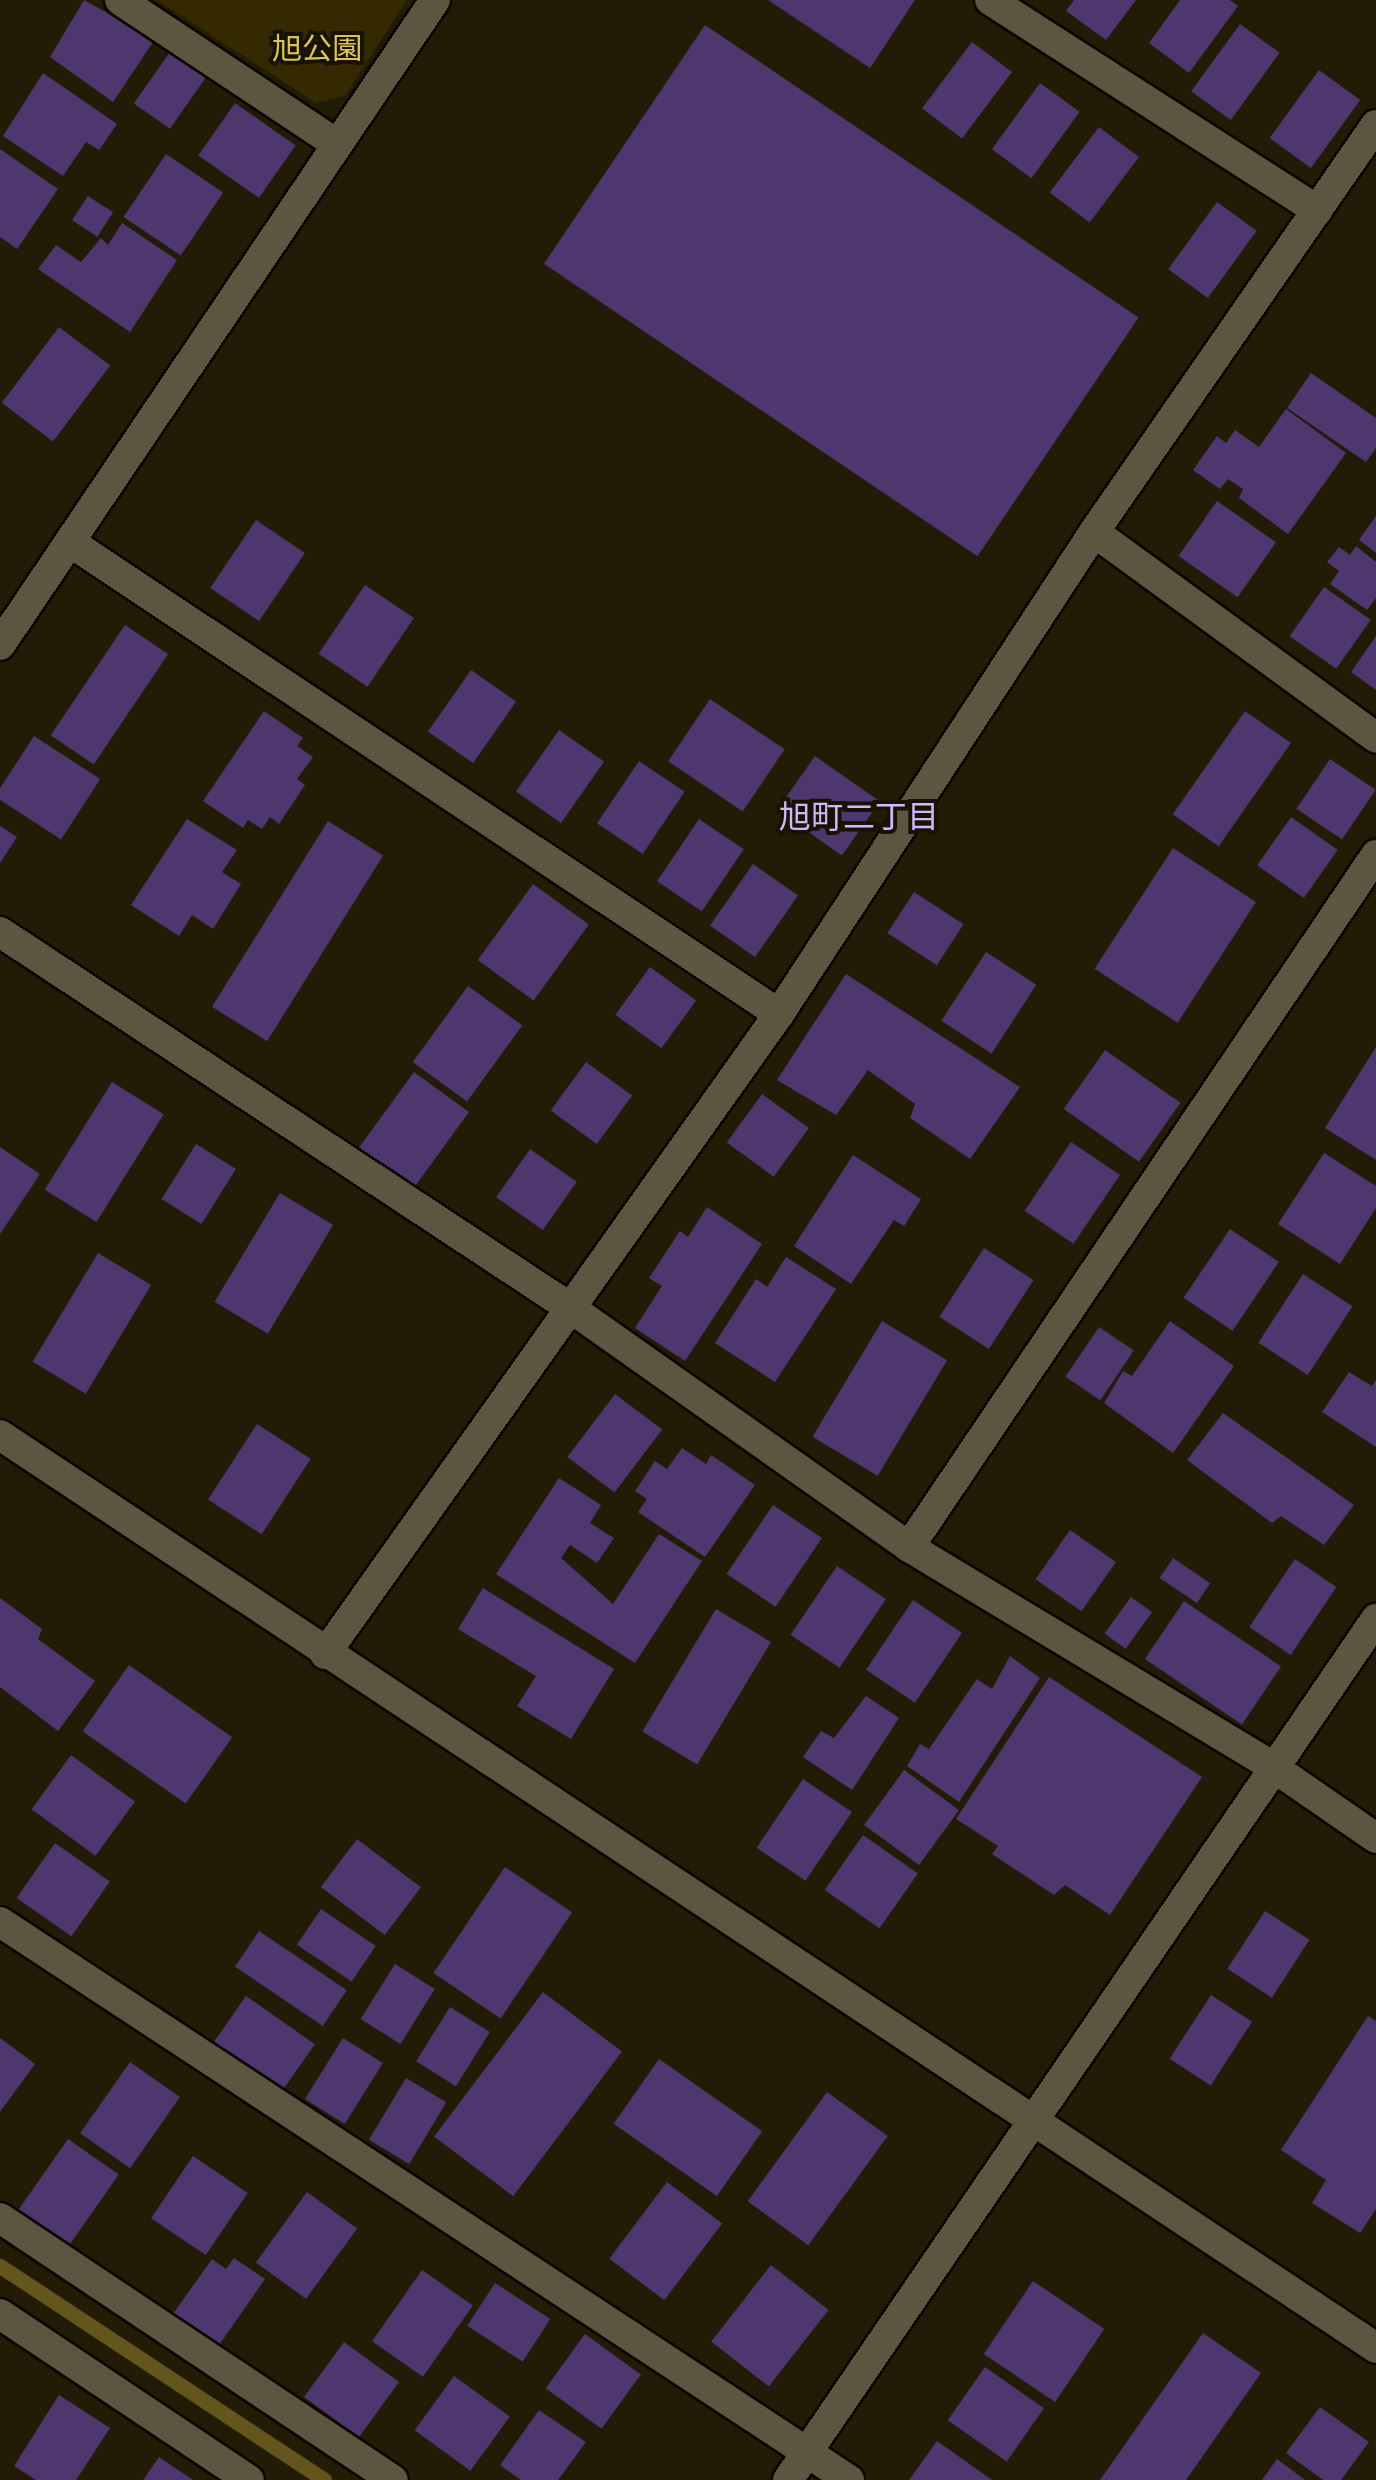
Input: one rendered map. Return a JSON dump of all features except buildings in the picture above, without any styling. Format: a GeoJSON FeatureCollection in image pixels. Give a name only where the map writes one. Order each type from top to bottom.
{"type":"FeatureCollection","features":[{"type":"Feature","properties":{"kind":"street"},"geometry":{"type":"LineString","coordinates":[[120,0],[337,144]]}},
{"type":"Feature","properties":{"kind":"street"},"geometry":{"type":"LineString","coordinates":[[0,645],[434,0]]}},
{"type":"Feature","properties":{"kind":"street"},"geometry":{"type":"LineString","coordinates":[[990,0],[1318,210]]}},
{"type":"Feature","properties":{"kind":"street"},"geometry":{"type":"LineString","coordinates":[[325,1654],[779,1014],[1094,532],[1376,126]]}},
{"type":"Feature","properties":{"kind":"street"},"geometry":{"type":"LineString","coordinates":[[1094,532],[1376,738]]}},
{"type":"Feature","properties":{"kind":"street"},"geometry":{"type":"LineString","coordinates":[[70,542],[779,1014]]}},
{"type":"Feature","properties":{"kind":"street"},"geometry":{"type":"LineString","coordinates":[[909,1547],[1376,855]]}},
{"type":"Feature","properties":{"kind":"street"},"geometry":{"type":"LineString","coordinates":[[0,932],[569,1306],[909,1547],[1273,1768],[1376,1838]]}},
{"type":"Feature","properties":{"kind":"street"},"geometry":{"type":"LineString","coordinates":[[0,1435],[1376,2348]]}},
{"type":"Feature","properties":{"kind":"street"},"geometry":{"type":"LineString","coordinates":[[788,2480],[1376,1619]]}},
{"type":"Feature","properties":{"kind":"street"},"geometry":{"type":"LineString","coordinates":[[0,1922],[849,2480]]}},
{"type":"Feature","properties":{"kind":"street"},"geometry":{"type":"LineString","coordinates":[[0,2218],[393,2480]]}},
{"type":"Feature","properties":{"kind":"street"},"geometry":{"type":"LineString","coordinates":[[0,2314],[249,2480]]}},
{"type":"Feature","properties":{"kind":"green space","name":"旭公園"},"geometry":{"type":"Polygon","coordinates":[[[157,0],[407,0],[345,96],[316,103],[157,0]]]}},
{"type":"Feature","properties":{"kind":"waterway"},"geometry":{"type":"LineString","coordinates":[[0,2266],[324,2480]]}},
{"type":"Feature","properties":{"kind":"district","name":"旭町二丁目"},"geometry":{"type":"Point","coordinates":[859,817]}}]}
